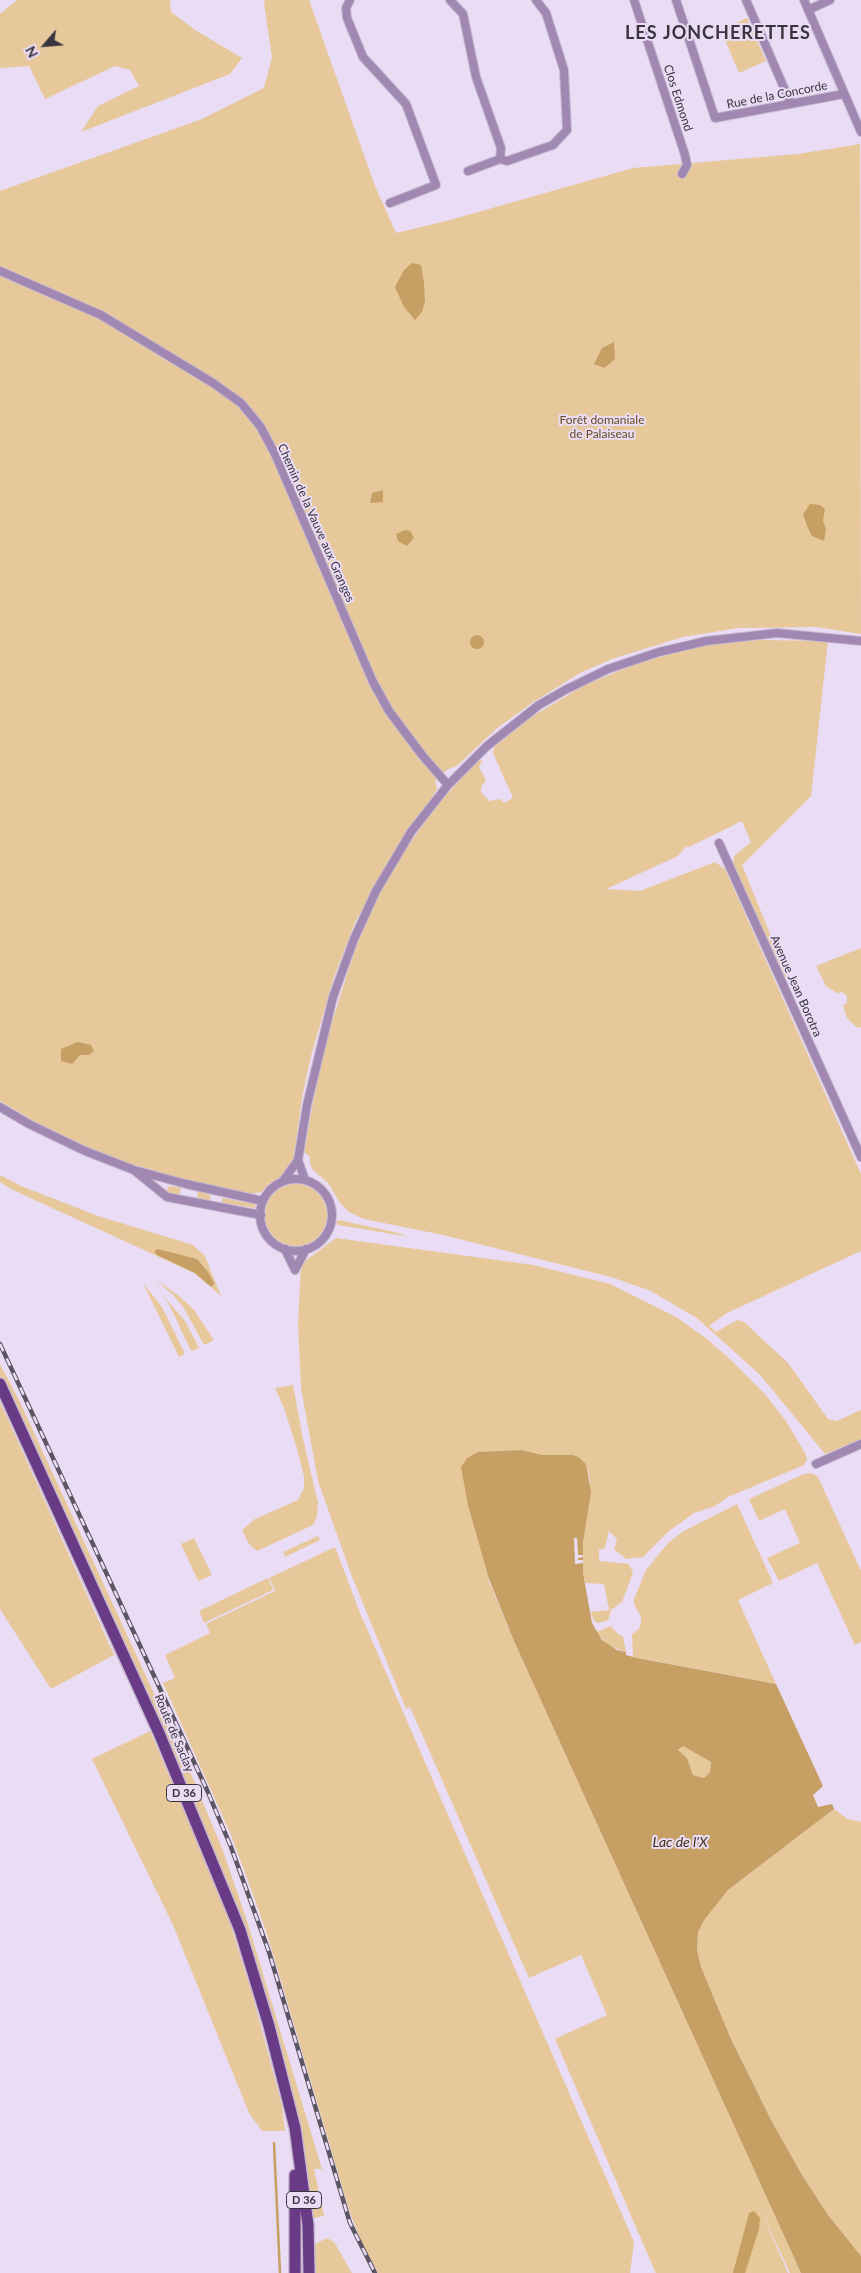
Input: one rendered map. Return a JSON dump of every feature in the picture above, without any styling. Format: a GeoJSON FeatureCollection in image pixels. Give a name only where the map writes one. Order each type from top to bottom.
{"type":"FeatureCollection","features":[{"type":"Feature","properties":{"kind":"main road","name":"Route de Saclay"},"geometry":{"type":"LineString","coordinates":[[1,1388],[148,1707],[223,1885],[245,1945],[287,2092],[308,2225],[309,2273]]}},
{"type":"Feature","properties":{"kind":"main road","name":"Route de Saclay"},"geometry":{"type":"LineString","coordinates":[[294,2128],[295,2273]]}},
{"type":"Feature","properties":{"kind":"street"},"geometry":{"type":"LineString","coordinates":[[350,0],[346,8],[347,18],[363,57],[406,104],[436,185],[390,203]]}},
{"type":"Feature","properties":{"kind":"street"},"geometry":{"type":"LineString","coordinates":[[450,0],[463,14],[476,77],[501,148],[500,159]]}},
{"type":"Feature","properties":{"kind":"street"},"geometry":{"type":"LineString","coordinates":[[468,171],[500,159],[507,161],[553,145],[567,130],[564,70],[546,13],[536,0]]}},
{"type":"Feature","properties":{"kind":"street","name":"Clos Edmond"},"geometry":{"type":"LineString","coordinates":[[634,0],[685,156],[687,165],[682,174]]}},
{"type":"Feature","properties":{"kind":"street","name":"Rue de la Concorde"},"geometry":{"type":"LineString","coordinates":[[676,0],[715,118],[844,94]]}},
{"type":"Feature","properties":{"kind":"street"},"geometry":{"type":"LineString","coordinates":[[746,0],[791,104]]}},
{"type":"Feature","properties":{"kind":"street"},"geometry":{"type":"LineString","coordinates":[[804,0],[861,132]]}},
{"type":"Feature","properties":{"kind":"street"},"geometry":{"type":"LineString","coordinates":[[808,10],[830,0]]}},
{"type":"Feature","properties":{"kind":"street","name":"Chemin de la Vauve aux Granges"},"geometry":{"type":"LineString","coordinates":[[0,271],[101,315],[213,383],[240,404],[260,426],[275,454],[373,682],[416,747],[448,785]]}},
{"type":"Feature","properties":{"kind":"street"},"geometry":{"type":"LineString","coordinates":[[282,1182],[298,1160],[315,1067],[333,997],[354,939],[390,865],[410,832],[448,785],[487,746],[539,705],[582,681],[636,659],[706,641],[758,635],[795,634],[861,641]]}},
{"type":"Feature","properties":{"kind":"street","name":"Avenue Jean Borotra"},"geometry":{"type":"LineString","coordinates":[[719,843],[861,1157]]}},
{"type":"Feature","properties":{"kind":"street"},"geometry":{"type":"LineString","coordinates":[[0,1107],[29,1124],[84,1151],[134,1170],[263,1201]]}},
{"type":"Feature","properties":{"kind":"street"},"geometry":{"type":"LineString","coordinates":[[853,1138],[861,1135]]}},
{"type":"Feature","properties":{"kind":"street"},"geometry":{"type":"LineString","coordinates":[[298,1160],[305,1180]]}},
{"type":"Feature","properties":{"kind":"street"},"geometry":{"type":"LineString","coordinates":[[134,1170],[167,1197],[260,1215]]}},
{"type":"Feature","properties":{"kind":"street"},"geometry":{"type":"LineString","coordinates":[[285,1249],[306,1249],[319,1242],[329,1230],[332,1213],[327,1196],[314,1184],[305,1180],[290,1180],[274,1187],[263,1201],[260,1215],[267,1236],[285,1249],[295,1270],[306,1249]]}},
{"type":"Feature","properties":{"kind":"street"},"geometry":{"type":"LineString","coordinates":[[816,1464],[861,1444]]}},
{"type":"Feature","properties":{"kind":"green space"},"geometry":{"type":"Polygon","coordinates":[[[17,0],[170,0],[171,12],[195,30],[242,58],[230,74],[81,132],[98,106],[139,86],[130,70],[115,66],[45,99],[29,66],[0,68],[0,14],[17,0]]]}},
{"type":"Feature","properties":{"kind":"green space","name":"Forêt domaniale de Palaiseau"},"geometry":{"type":"Polygon","coordinates":[[[265,0],[309,0],[375,186],[396,233],[450,220],[633,168],[798,154],[860,144],[861,634],[816,627],[738,628],[683,637],[612,659],[580,673],[535,701],[497,728],[458,765],[447,770],[435,781],[437,789],[356,920],[334,977],[311,1056],[302,1098],[293,1163],[287,1174],[271,1182],[261,1192],[249,1194],[192,1182],[125,1162],[80,1144],[37,1123],[0,1101],[0,191],[202,119],[264,88],[272,57],[265,0]]]}},
{"type":"Feature","properties":{"kind":"green space"},"geometry":{"type":"Polygon","coordinates":[[[747,18],[766,61],[739,73],[721,30],[747,18]]]}},
{"type":"Feature","properties":{"kind":"green space"},"geometry":{"type":"Polygon","coordinates":[[[758,640],[828,641],[811,796],[742,865],[788,978],[784,979],[733,867],[734,856],[751,842],[742,821],[687,848],[687,845],[678,856],[606,889],[640,891],[715,862],[725,869],[861,1174],[861,1251],[727,1313],[709,1326],[716,1332],[737,1320],[744,1322],[788,1363],[828,1419],[837,1421],[861,1410],[861,1439],[825,1454],[761,1376],[698,1319],[651,1291],[611,1277],[443,1235],[364,1219],[349,1212],[341,1204],[328,1183],[313,1170],[310,1164],[310,1157],[304,1152],[322,1054],[357,943],[380,893],[407,847],[437,806],[465,774],[478,761],[483,760],[479,767],[486,780],[481,787],[481,792],[489,801],[500,799],[504,803],[513,798],[493,753],[494,747],[530,718],[585,685],[636,664],[680,651],[720,643],[758,640]]]}},
{"type":"Feature","properties":{"kind":"green space"},"geometry":{"type":"Polygon","coordinates":[[[861,948],[861,1027],[857,1028],[847,1018],[844,1009],[843,1005],[847,1003],[847,996],[842,992],[837,993],[826,986],[816,966],[861,948]]]}},
{"type":"Feature","properties":{"kind":"green space"},"geometry":{"type":"Polygon","coordinates":[[[0,1175],[21,1186],[98,1216],[193,1245],[205,1256],[221,1296],[194,1273],[13,1190],[0,1182],[0,1175]]]}},
{"type":"Feature","properties":{"kind":"green space"},"geometry":{"type":"Polygon","coordinates":[[[290,1184],[302,1184],[318,1193],[325,1203],[327,1215],[325,1227],[318,1237],[302,1246],[290,1246],[279,1241],[270,1232],[265,1221],[265,1209],[270,1198],[279,1189],[290,1184]]]}},
{"type":"Feature","properties":{"kind":"green space"},"geometry":{"type":"Polygon","coordinates":[[[169,1186],[181,1188],[179,1197],[170,1196],[166,1192],[169,1186]]]}},
{"type":"Feature","properties":{"kind":"green space"},"geometry":{"type":"Polygon","coordinates":[[[198,1191],[209,1193],[211,1199],[206,1201],[197,1200],[198,1191]]]}},
{"type":"Feature","properties":{"kind":"green space"},"geometry":{"type":"Polygon","coordinates":[[[223,1198],[255,1204],[255,1208],[223,1203],[223,1198]]]}},
{"type":"Feature","properties":{"kind":"green space"},"geometry":{"type":"Polygon","coordinates":[[[339,1220],[410,1237],[338,1225],[336,1222],[339,1220]]]}},
{"type":"Feature","properties":{"kind":"green space"},"geometry":{"type":"Polygon","coordinates":[[[336,1238],[533,1265],[610,1284],[676,1317],[706,1338],[764,1393],[786,1421],[805,1453],[807,1459],[804,1465],[728,1497],[715,1506],[694,1513],[669,1531],[643,1557],[626,1559],[614,1549],[617,1539],[609,1531],[605,1548],[599,1550],[599,1561],[629,1564],[633,1573],[622,1602],[611,1610],[608,1620],[599,1623],[595,1622],[590,1612],[609,1610],[604,1584],[585,1583],[583,1573],[583,1542],[590,1480],[586,1464],[573,1455],[542,1455],[522,1450],[478,1452],[467,1458],[489,1581],[514,1641],[801,2273],[790,2273],[757,2202],[788,2273],[656,2273],[654,2269],[555,2039],[607,2015],[581,1955],[529,1978],[410,1707],[406,1709],[351,1574],[318,1481],[301,1388],[298,1324],[301,1264],[336,1238]]]}},
{"type":"Feature","properties":{"kind":"green space"},"geometry":{"type":"Polygon","coordinates":[[[155,1279],[179,1296],[194,1310],[214,1340],[204,1345],[184,1308],[155,1279]]]}},
{"type":"Feature","properties":{"kind":"green space"},"geometry":{"type":"Polygon","coordinates":[[[143,1283],[162,1307],[185,1354],[179,1357],[143,1283]]]}},
{"type":"Feature","properties":{"kind":"green space"},"geometry":{"type":"Polygon","coordinates":[[[160,1292],[185,1321],[199,1348],[191,1351],[169,1304],[160,1292]]]}},
{"type":"Feature","properties":{"kind":"green space"},"geometry":{"type":"Polygon","coordinates":[[[0,1364],[19,1400],[191,1774],[222,1848],[248,1924],[322,2169],[314,2169],[324,2216],[309,2219],[305,2150],[246,1936],[45,1473],[0,1377],[0,1364]]]}},
{"type":"Feature","properties":{"kind":"green space"},"geometry":{"type":"Polygon","coordinates":[[[293,1385],[318,1503],[317,1516],[313,1525],[257,1551],[249,1544],[242,1530],[255,1519],[298,1500],[304,1488],[304,1476],[297,1449],[284,1408],[275,1388],[293,1385]]]}},
{"type":"Feature","properties":{"kind":"green space"},"geometry":{"type":"Polygon","coordinates":[[[0,1402],[114,1655],[51,1689],[0,1609],[0,1402]]]}},
{"type":"Feature","properties":{"kind":"green space"},"geometry":{"type":"Polygon","coordinates":[[[811,1473],[818,1477],[861,1571],[861,1642],[855,1645],[817,1563],[779,1581],[767,1558],[800,1543],[785,1509],[759,1521],[749,1499],[804,1474],[811,1473]]]}},
{"type":"Feature","properties":{"kind":"green space"},"geometry":{"type":"Polygon","coordinates":[[[737,1504],[773,1583],[738,1600],[776,1684],[633,1657],[632,1634],[639,1629],[641,1623],[641,1617],[634,1604],[634,1599],[646,1570],[669,1542],[684,1531],[737,1504]]]}},
{"type":"Feature","properties":{"kind":"green space"},"geometry":{"type":"Polygon","coordinates":[[[318,1536],[320,1540],[285,1557],[283,1552],[318,1536]]]}},
{"type":"Feature","properties":{"kind":"green space"},"geometry":{"type":"Polygon","coordinates":[[[194,1538],[212,1575],[198,1581],[181,1544],[194,1538]]]}},
{"type":"Feature","properties":{"kind":"green space"},"geometry":{"type":"Polygon","coordinates":[[[335,1547],[360,1613],[634,2242],[630,2273],[378,2273],[362,2243],[349,2210],[267,1934],[231,1835],[163,1683],[175,1678],[165,1655],[210,1633],[206,1624],[275,1591],[269,1578],[335,1547]]]}},
{"type":"Feature","properties":{"kind":"green space"},"geometry":{"type":"Polygon","coordinates":[[[268,1578],[273,1590],[204,1623],[199,1611],[268,1578]]]}},
{"type":"Feature","properties":{"kind":"green space"},"geometry":{"type":"Polygon","coordinates":[[[611,1626],[618,1634],[623,1636],[626,1652],[608,1645],[596,1632],[611,1626]]]}},
{"type":"Feature","properties":{"kind":"green space"},"geometry":{"type":"Polygon","coordinates":[[[150,1731],[226,1910],[253,1997],[282,2106],[285,2131],[262,2131],[249,2113],[173,1925],[92,1759],[150,1731]]]}},
{"type":"Feature","properties":{"kind":"green space"},"geometry":{"type":"Polygon","coordinates":[[[683,1746],[711,1762],[710,1772],[704,1778],[693,1775],[687,1758],[678,1750],[683,1746]]]}},
{"type":"Feature","properties":{"kind":"green space"},"geometry":{"type":"Polygon","coordinates":[[[834,1809],[848,1819],[861,1822],[861,2256],[828,2215],[802,2175],[771,2120],[731,2039],[701,1967],[697,1950],[698,1932],[704,1919],[728,1890],[834,1809]]]}},
{"type":"Feature","properties":{"kind":"green space"},"geometry":{"type":"Polygon","coordinates":[[[327,2238],[334,2242],[352,2273],[312,2273],[313,2245],[327,2238]]]}},
{"type":"Feature","properties":{"kind":"water"},"geometry":{"type":"Polygon","coordinates":[[[412,263],[421,265],[425,301],[422,312],[415,320],[404,307],[395,287],[404,270],[412,263]]]}},
{"type":"Feature","properties":{"kind":"water"},"geometry":{"type":"Polygon","coordinates":[[[614,342],[615,359],[604,368],[594,364],[602,348],[614,342]]]}},
{"type":"Feature","properties":{"kind":"water"},"geometry":{"type":"Polygon","coordinates":[[[383,490],[383,502],[370,503],[372,493],[383,490]]]}},
{"type":"Feature","properties":{"kind":"water"},"geometry":{"type":"Polygon","coordinates":[[[810,504],[820,505],[825,509],[823,520],[826,530],[824,541],[812,536],[807,526],[803,514],[810,504]]]}},
{"type":"Feature","properties":{"kind":"water"},"geometry":{"type":"Polygon","coordinates":[[[405,530],[410,531],[414,538],[407,546],[398,541],[396,534],[405,530]]]}},
{"type":"Feature","properties":{"kind":"water"},"geometry":{"type":"Polygon","coordinates":[[[474,635],[480,635],[484,642],[480,649],[474,649],[470,645],[470,639],[474,635]]]}},
{"type":"Feature","properties":{"kind":"water"},"geometry":{"type":"Polygon","coordinates":[[[78,1042],[91,1045],[94,1051],[89,1055],[80,1055],[72,1064],[61,1061],[61,1049],[78,1042]]]}},
{"type":"Feature","properties":{"kind":"water"},"geometry":{"type":"Polygon","coordinates":[[[158,1249],[197,1259],[208,1272],[214,1283],[213,1286],[210,1286],[195,1273],[157,1255],[154,1251],[158,1249]]]}},
{"type":"Feature","properties":{"kind":"water","name":"Lac de l'X"},"geometry":{"type":"Polygon","coordinates":[[[522,1450],[542,1455],[573,1455],[586,1464],[591,1492],[583,1542],[583,1573],[592,1623],[602,1640],[617,1650],[626,1652],[626,1655],[637,1658],[776,1684],[823,1786],[813,1795],[818,1807],[832,1804],[834,1809],[728,1890],[704,1920],[698,1932],[697,1950],[701,1967],[731,2039],[771,2120],[802,2175],[828,2215],[861,2256],[861,2273],[801,2273],[514,1641],[489,1579],[468,1505],[461,1467],[467,1458],[478,1452],[522,1450]],[[683,1746],[678,1750],[687,1758],[693,1775],[704,1778],[710,1772],[711,1762],[683,1746]]]}},
{"type":"Feature","properties":{"kind":"water"},"geometry":{"type":"Polygon","coordinates":[[[754,2211],[760,2218],[759,2229],[745,2273],[733,2273],[749,2213],[754,2211]]]}},
{"type":"Feature","properties":{"kind":"pier"},"geometry":{"type":"Polygon","coordinates":[[[574,1538],[577,1538],[578,1555],[583,1555],[578,1560],[583,1560],[583,1563],[575,1564],[574,1538]]]}},
{"type":"Feature","properties":{"kind":"waterway"},"geometry":{"type":"LineString","coordinates":[[274,2143],[280,2273]]}},
{"type":"Feature","properties":{"kind":"railway"},"geometry":{"type":"LineString","coordinates":[[0,1344],[207,1790],[231,1847],[269,1952],[350,2223],[375,2273]]}},
{"type":"Feature","properties":{"kind":"district","name":"LES JONCHERETTES"},"geometry":{"type":"Point","coordinates":[718,33]}}]}
